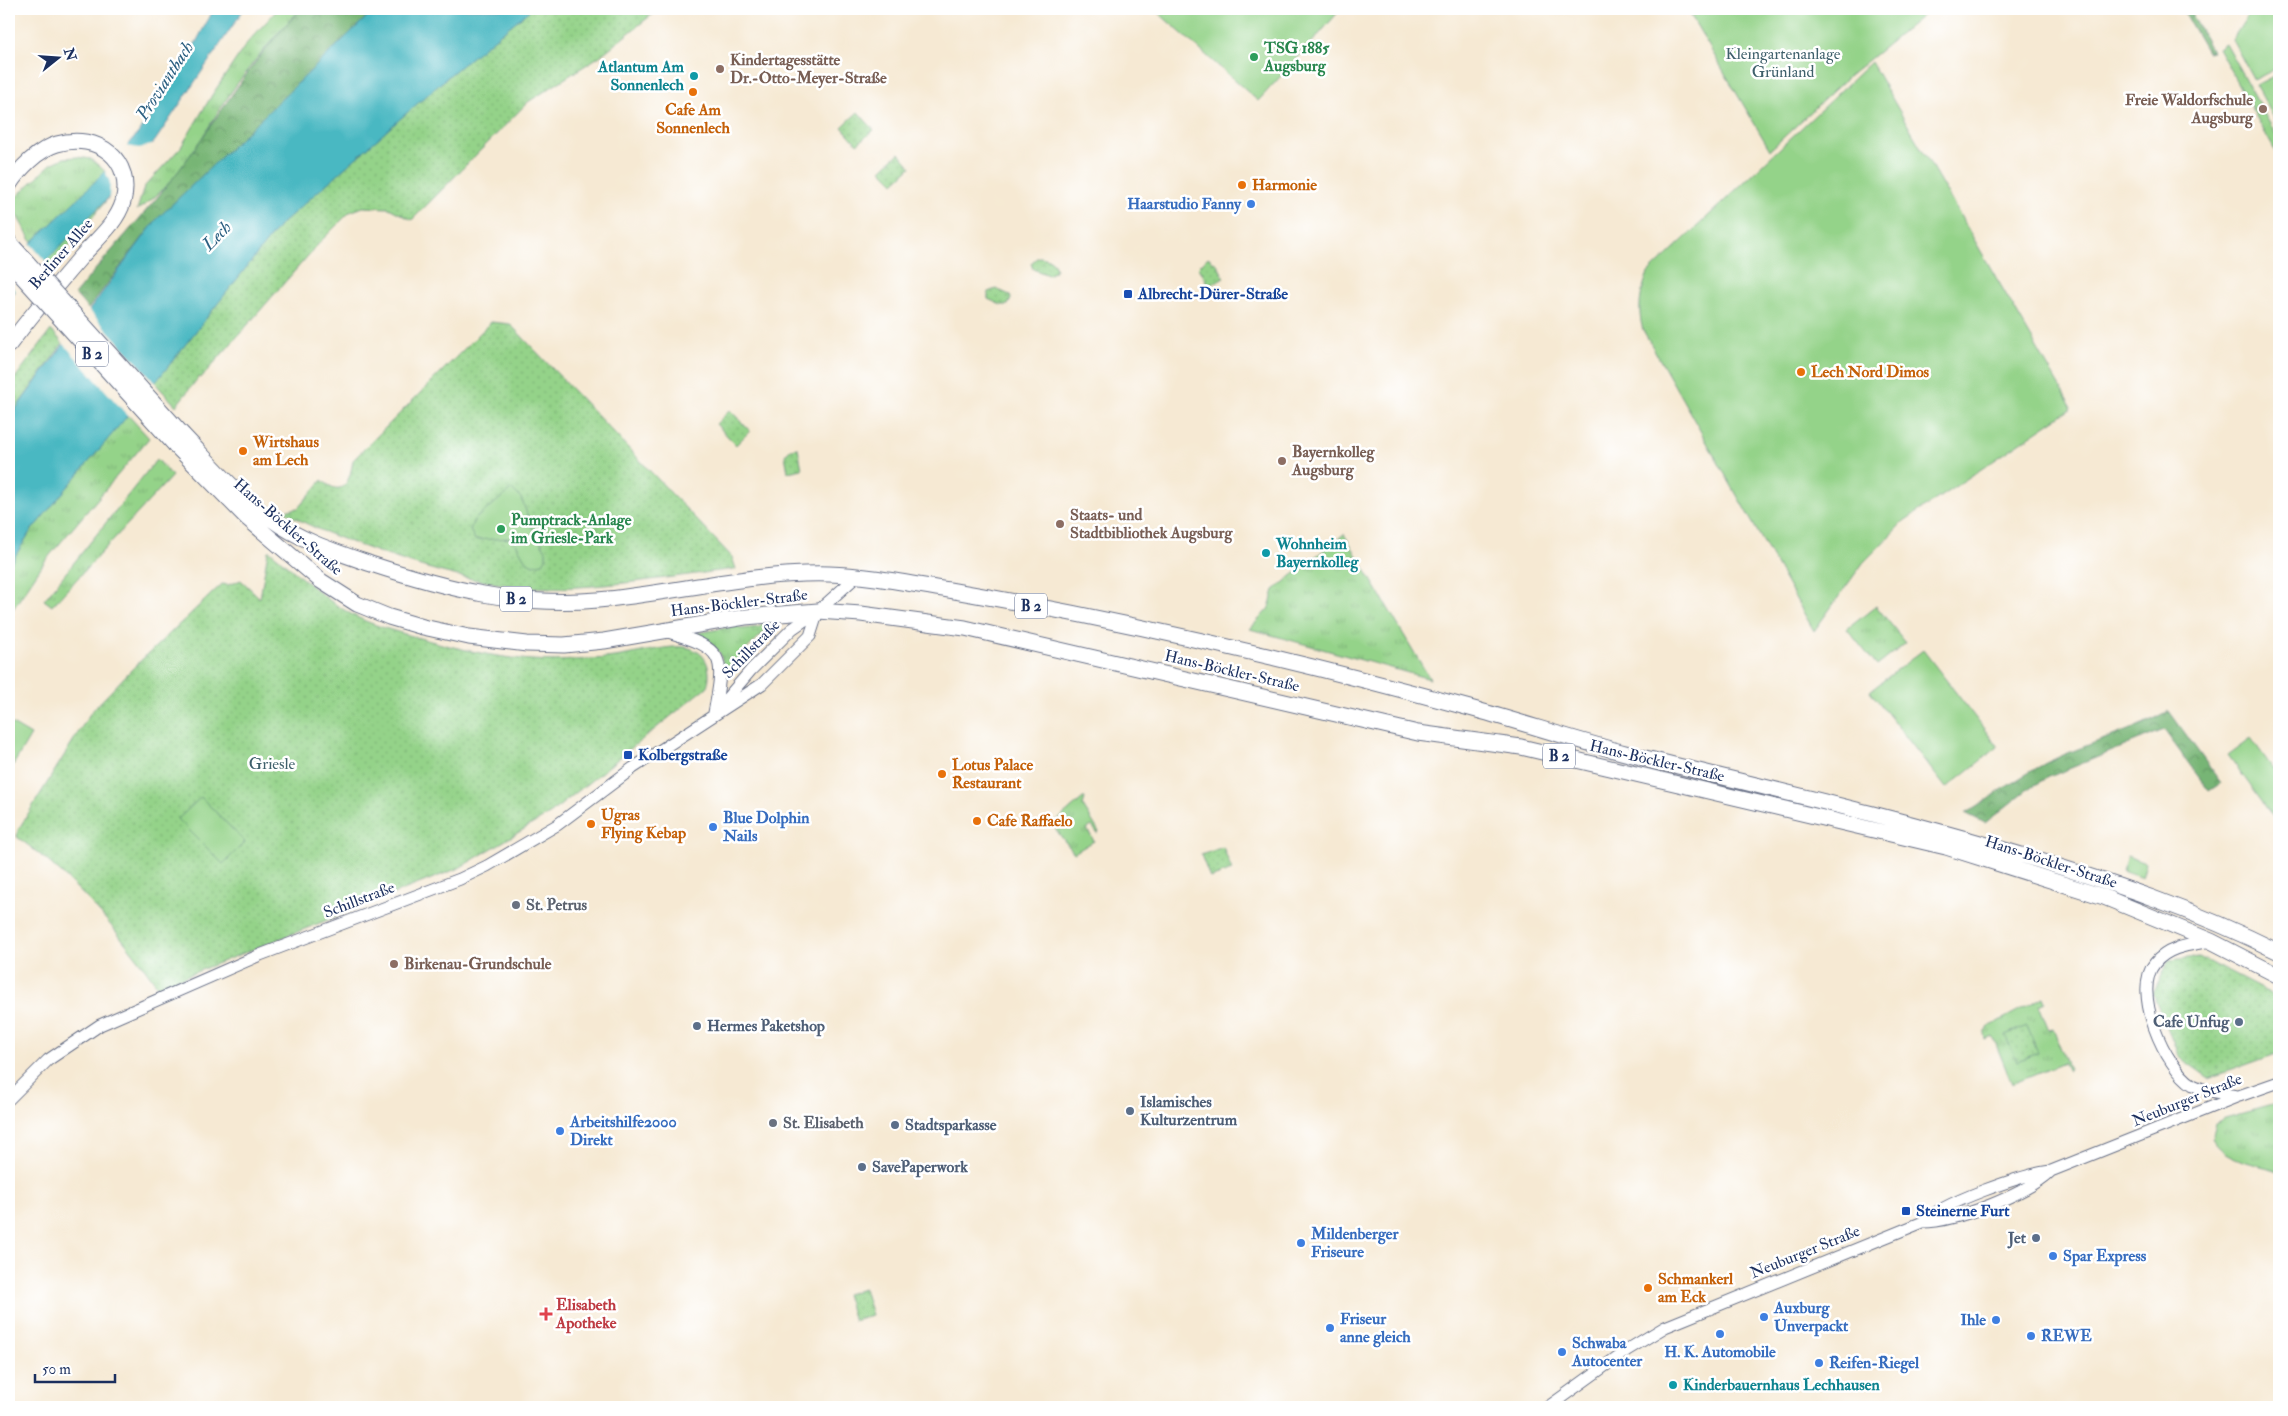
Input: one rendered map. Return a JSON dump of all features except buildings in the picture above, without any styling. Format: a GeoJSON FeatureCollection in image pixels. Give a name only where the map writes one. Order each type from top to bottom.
{"type":"FeatureCollection","features":[{"type":"Feature","properties":{"kind":"main road","name":"Berliner Allee"},"geometry":{"type":"LineString","coordinates":[[9,345],[33,312],[119,213],[126,179],[121,164],[116,157],[107,151],[90,143],[68,142],[48,148],[11,181]]}},
{"type":"Feature","properties":{"kind":"main road","name":"B 2"},"geometry":{"type":"LineString","coordinates":[[12,252],[205,468]]}},
{"type":"Feature","properties":{"kind":"main road","name":"Hans-Böckler-Straße"},"geometry":{"type":"LineString","coordinates":[[205,468],[260,511],[304,539],[433,584],[472,593],[522,600],[598,600],[744,580],[816,574],[856,577],[964,593],[1213,642],[1476,710],[1617,751],[1953,835],[2116,884],[2231,928],[2279,952]]}},
{"type":"Feature","properties":{"kind":"main road","name":"Hans-Böckler-Straße"},"geometry":{"type":"LineString","coordinates":[[205,468],[247,518],[321,581],[357,604],[389,617],[423,627],[469,637],[527,644],[564,645],[604,642],[745,617],[818,611],[860,614],[964,628],[1190,678],[1418,733],[1521,747],[1946,847],[2104,897],[2211,941],[2279,976]]}},
{"type":"Feature","properties":{"kind":"street","name":"Schillstraße"},"geometry":{"type":"LineString","coordinates":[[713,715],[751,670],[792,629],[818,611],[856,577]]}},
{"type":"Feature","properties":{"kind":"street","name":"Schillstraße"},"geometry":{"type":"LineString","coordinates":[[9,1099],[48,1060],[100,1024],[260,955],[454,881],[487,866],[557,825],[611,784],[762,684],[810,636],[818,611]]}},
{"type":"Feature","properties":{"kind":"street"},"geometry":{"type":"LineString","coordinates":[[664,630],[703,643],[715,654],[720,670],[713,715]]}},
{"type":"Feature","properties":{"kind":"street"},"geometry":{"type":"LineString","coordinates":[[2211,941],[2177,948],[2160,957],[2154,964],[2146,982],[2147,1001],[2158,1036],[2182,1074],[2192,1084],[2202,1089],[2239,1096]]}},
{"type":"Feature","properties":{"kind":"street","name":"Neuburger Straße"},"geometry":{"type":"LineString","coordinates":[[1548,1407],[1603,1366],[1653,1333],[1923,1222],[1940,1222],[2028,1190],[2051,1172],[2239,1096],[2279,1082]]}},
{"type":"Feature","properties":{"kind":"green space"},"geometry":{"type":"Polygon","coordinates":[[[278,9],[301,9],[274,38],[240,80],[179,171],[152,199],[137,210],[144,187],[181,147],[212,95],[247,43],[278,9]]]}},
{"type":"Feature","properties":{"kind":"green space"},"geometry":{"type":"Polygon","coordinates":[[[301,9],[375,9],[157,219],[88,309],[75,294],[180,169],[252,66],[301,9]]]}},
{"type":"Feature","properties":{"kind":"green space"},"geometry":{"type":"Polygon","coordinates":[[[531,9],[659,9],[600,56],[528,102],[412,220],[389,208],[363,207],[350,212],[321,241],[201,378],[199,377],[176,406],[155,383],[279,226],[452,73],[531,9]]]}},
{"type":"Feature","properties":{"kind":"green space","name":"TSG 1885 Augsburg"},"geometry":{"type":"Polygon","coordinates":[[[1154,9],[1341,9],[1258,101],[1154,9]]]}},
{"type":"Feature","properties":{"kind":"green space","name":"Kleingartenanlage Grünland"},"geometry":{"type":"Polygon","coordinates":[[[1687,9],[1931,9],[1849,76],[1770,150],[1687,9]]]}},
{"type":"Feature","properties":{"kind":"green space"},"geometry":{"type":"Polygon","coordinates":[[[2182,9],[2189,9],[2212,51],[2207,52],[2182,9]]]}},
{"type":"Feature","properties":{"kind":"green space"},"geometry":{"type":"Polygon","coordinates":[[[2252,9],[2279,9],[2279,67],[2254,80],[2232,40],[2252,9]]]}},
{"type":"Feature","properties":{"kind":"green space"},"geometry":{"type":"Polygon","coordinates":[[[2225,43],[2279,140],[2279,158],[2218,48],[2225,43]]]}},
{"type":"Feature","properties":{"kind":"green space"},"geometry":{"type":"Polygon","coordinates":[[[1871,62],[2072,408],[1904,521],[1863,563],[1814,631],[1643,330],[1640,302],[1648,273],[1871,62]]]}},
{"type":"Feature","properties":{"kind":"green space"},"geometry":{"type":"Polygon","coordinates":[[[2279,73],[2279,127],[2256,85],[2279,73]]]}},
{"type":"Feature","properties":{"kind":"green space"},"geometry":{"type":"Polygon","coordinates":[[[858,112],[874,130],[857,144],[842,127],[858,112]]]}},
{"type":"Feature","properties":{"kind":"green space"},"geometry":{"type":"Polygon","coordinates":[[[899,153],[911,167],[894,183],[881,170],[899,153]]]}},
{"type":"Feature","properties":{"kind":"green space"},"geometry":{"type":"Polygon","coordinates":[[[64,158],[91,159],[106,172],[32,242],[13,209],[15,198],[51,164],[64,158]]]}},
{"type":"Feature","properties":{"kind":"green space"},"geometry":{"type":"Polygon","coordinates":[[[109,197],[106,201],[51,267],[45,261],[109,197]]]}},
{"type":"Feature","properties":{"kind":"green space"},"geometry":{"type":"Polygon","coordinates":[[[1038,257],[1051,261],[1056,268],[1054,272],[1048,275],[1033,269],[1031,263],[1038,257]]]}},
{"type":"Feature","properties":{"kind":"green space"},"geometry":{"type":"Polygon","coordinates":[[[1208,257],[1218,265],[1224,278],[1209,285],[1198,267],[1208,257]]]}},
{"type":"Feature","properties":{"kind":"green space"},"geometry":{"type":"Polygon","coordinates":[[[996,289],[1010,295],[1011,299],[1008,305],[1001,305],[988,299],[988,292],[996,289]]]}},
{"type":"Feature","properties":{"kind":"green space"},"geometry":{"type":"Polygon","coordinates":[[[491,322],[510,324],[732,557],[736,569],[598,586],[524,587],[471,579],[418,565],[324,532],[284,511],[298,508],[322,480],[336,488],[341,488],[345,485],[353,460],[491,322]]]}},
{"type":"Feature","properties":{"kind":"green space"},"geometry":{"type":"Polygon","coordinates":[[[51,330],[63,343],[9,418],[9,386],[51,330]]]}},
{"type":"Feature","properties":{"kind":"green space"},"geometry":{"type":"Polygon","coordinates":[[[730,410],[750,431],[736,445],[716,424],[730,410]]]}},
{"type":"Feature","properties":{"kind":"green space"},"geometry":{"type":"Polygon","coordinates":[[[128,415],[149,438],[45,561],[9,615],[9,566],[30,532],[128,415]]]}},
{"type":"Feature","properties":{"kind":"green space"},"geometry":{"type":"Polygon","coordinates":[[[798,448],[802,469],[788,472],[785,455],[790,449],[798,448]]]}},
{"type":"Feature","properties":{"kind":"green space"},"geometry":{"type":"Polygon","coordinates":[[[157,459],[172,476],[52,606],[44,600],[157,459]]]}},
{"type":"Feature","properties":{"kind":"green space","name":"Pumptrack-Anlage im Griesle-Park"},"geometry":{"type":"Polygon","coordinates":[[[512,489],[521,498],[532,527],[546,551],[546,558],[543,563],[533,565],[526,561],[513,538],[475,540],[470,530],[474,520],[512,489]]]}},
{"type":"Feature","properties":{"kind":"green space"},"geometry":{"type":"Polygon","coordinates":[[[1344,534],[1430,679],[1250,629],[1269,608],[1274,590],[1344,534]]]}},
{"type":"Feature","properties":{"kind":"green space","name":"Griesle"},"geometry":{"type":"Polygon","coordinates":[[[268,551],[340,608],[366,621],[391,630],[475,652],[535,660],[600,659],[663,648],[689,648],[701,654],[707,663],[709,675],[707,687],[551,813],[459,868],[158,987],[111,925],[57,869],[17,837],[18,830],[91,712],[133,668],[222,584],[228,585],[241,580],[260,598],[268,551]]]}},
{"type":"Feature","properties":{"kind":"green space"},"geometry":{"type":"Polygon","coordinates":[[[1876,606],[1906,643],[1877,666],[1847,629],[1876,606]]]}},
{"type":"Feature","properties":{"kind":"green space"},"geometry":{"type":"Polygon","coordinates":[[[774,622],[725,671],[720,653],[697,633],[738,626],[741,629],[760,627],[763,623],[774,622]]]}},
{"type":"Feature","properties":{"kind":"green space"},"geometry":{"type":"Polygon","coordinates":[[[1923,650],[1998,747],[1946,788],[1870,691],[1923,650]]]}},
{"type":"Feature","properties":{"kind":"green space"},"geometry":{"type":"Polygon","coordinates":[[[2169,711],[2221,783],[2209,791],[2164,730],[2049,777],[2032,786],[1985,823],[1965,813],[2046,763],[2139,726],[2169,711]]]}},
{"type":"Feature","properties":{"kind":"green space"},"geometry":{"type":"Polygon","coordinates":[[[9,722],[31,735],[9,772],[9,722]]]}},
{"type":"Feature","properties":{"kind":"green space"},"geometry":{"type":"Polygon","coordinates":[[[2251,738],[2279,777],[2279,825],[2228,755],[2251,738]]]}},
{"type":"Feature","properties":{"kind":"green space"},"geometry":{"type":"Polygon","coordinates":[[[201,797],[245,842],[223,864],[178,819],[201,797]]]}},
{"type":"Feature","properties":{"kind":"green space"},"geometry":{"type":"Polygon","coordinates":[[[1085,798],[1083,806],[1099,832],[1097,833],[1092,826],[1087,829],[1094,841],[1074,853],[1052,825],[1085,798]]]}},
{"type":"Feature","properties":{"kind":"green space"},"geometry":{"type":"Polygon","coordinates":[[[1223,847],[1232,870],[1210,878],[1201,855],[1223,847]]]}},
{"type":"Feature","properties":{"kind":"green space"},"geometry":{"type":"Polygon","coordinates":[[[2127,856],[2146,863],[2142,878],[2122,871],[2127,856]]]}},
{"type":"Feature","properties":{"kind":"green space"},"geometry":{"type":"Polygon","coordinates":[[[2199,957],[2279,998],[2279,1053],[2209,1078],[2179,1057],[2153,994],[2169,960],[2199,957]]]}},
{"type":"Feature","properties":{"kind":"green space"},"geometry":{"type":"Polygon","coordinates":[[[2043,997],[2045,1002],[2039,1005],[2049,1030],[2053,1029],[2069,1069],[2067,1070],[2064,1063],[2012,1084],[1993,1037],[1985,1040],[1984,1033],[1990,1026],[2043,997]]]}},
{"type":"Feature","properties":{"kind":"green space"},"geometry":{"type":"Polygon","coordinates":[[[2027,1026],[2038,1053],[2017,1061],[2005,1035],[2027,1026]]]}},
{"type":"Feature","properties":{"kind":"green space"},"geometry":{"type":"Polygon","coordinates":[[[2279,1103],[2279,1171],[2232,1156],[2216,1145],[2211,1138],[2215,1123],[2225,1118],[2279,1103]]]}},
{"type":"Feature","properties":{"kind":"green space"},"geometry":{"type":"Polygon","coordinates":[[[864,1289],[872,1315],[854,1321],[846,1294],[864,1289]]]}},
{"type":"Feature","properties":{"kind":"water"},"geometry":{"type":"Polygon","coordinates":[[[214,9],[244,9],[155,141],[109,197],[9,298],[9,265],[93,184],[139,132],[170,88],[214,9]]]}},
{"type":"Feature","properties":{"kind":"water","name":"Lech"},"geometry":{"type":"Polygon","coordinates":[[[375,9],[531,9],[452,73],[279,226],[155,383],[30,532],[9,566],[9,418],[157,219],[375,9]]]}},
{"type":"Feature","properties":{"kind":"pier"},"geometry":{"type":"Polygon","coordinates":[[[156,144],[111,198],[109,198],[110,182],[104,169],[126,146],[139,148],[156,144]]]}},
{"type":"Feature","properties":{"kind":"pier"},"geometry":{"type":"Polygon","coordinates":[[[30,243],[47,263],[17,293],[9,283],[9,262],[30,243]]]}},
{"type":"Feature","properties":{"kind":"pier"},"geometry":{"type":"Polygon","coordinates":[[[86,307],[157,384],[129,417],[61,341],[86,307]]]}},
{"type":"Feature","properties":{"kind":"place","name":"TSG 1885 Augsburg"},"geometry":{"type":"Point","coordinates":[1254,57]}},
{"type":"Feature","properties":{"kind":"place","name":"Kindertagesstätte Dr.-Otto-Meyer-Straße"},"geometry":{"type":"Point","coordinates":[720,69]}},
{"type":"Feature","properties":{"kind":"place","name":"Atlantum Am Sonnenlech"},"geometry":{"type":"Point","coordinates":[694,76]}},
{"type":"Feature","properties":{"kind":"place","name":"Cafe Am Sonnenlech"},"geometry":{"type":"Point","coordinates":[693,92]}},
{"type":"Feature","properties":{"kind":"place","name":"Freie Waldorfschule Augsburg"},"geometry":{"type":"Point","coordinates":[2263,109]}},
{"type":"Feature","properties":{"kind":"place","name":"Harmonie"},"geometry":{"type":"Point","coordinates":[1242,185]}},
{"type":"Feature","properties":{"kind":"place","name":"Haarstudio Fanny"},"geometry":{"type":"Point","coordinates":[1251,204]}},
{"type":"Feature","properties":{"kind":"place","name":"Albrecht-Dürer-Straße"},"geometry":{"type":"Point","coordinates":[1128,294]}},
{"type":"Feature","properties":{"kind":"place","name":"Lech Nord Dimos"},"geometry":{"type":"Point","coordinates":[1801,372]}},
{"type":"Feature","properties":{"kind":"place","name":"Wirtshaus am Lech"},"geometry":{"type":"Point","coordinates":[243,451]}},
{"type":"Feature","properties":{"kind":"place","name":"Bayernkolleg Augsburg"},"geometry":{"type":"Point","coordinates":[1282,461]}},
{"type":"Feature","properties":{"kind":"place","name":"Staats- und Stadtbibliothek Augsburg"},"geometry":{"type":"Point","coordinates":[1060,524]}},
{"type":"Feature","properties":{"kind":"place","name":"Pumptrack-Anlage im Griesle-Park"},"geometry":{"type":"Point","coordinates":[501,529]}},
{"type":"Feature","properties":{"kind":"place","name":"Wohnheim Bayernkolleg"},"geometry":{"type":"Point","coordinates":[1266,553]}},
{"type":"Feature","properties":{"kind":"place","name":"Kolbergstraße"},"geometry":{"type":"Point","coordinates":[628,755]}},
{"type":"Feature","properties":{"kind":"place","name":"Lotus Palace Restaurant"},"geometry":{"type":"Point","coordinates":[942,774]}},
{"type":"Feature","properties":{"kind":"place","name":"Cafe Raffaelo"},"geometry":{"type":"Point","coordinates":[977,821]}},
{"type":"Feature","properties":{"kind":"place","name":"Ugras Flying Kebap"},"geometry":{"type":"Point","coordinates":[591,824]}},
{"type":"Feature","properties":{"kind":"place","name":"Blue Dolphin Nails"},"geometry":{"type":"Point","coordinates":[713,827]}},
{"type":"Feature","properties":{"kind":"place","name":"St. Petrus"},"geometry":{"type":"Point","coordinates":[516,905]}},
{"type":"Feature","properties":{"kind":"place","name":"Birkenau-Grundschule"},"geometry":{"type":"Point","coordinates":[394,964]}},
{"type":"Feature","properties":{"kind":"place","name":"Cafe Unfug"},"geometry":{"type":"Point","coordinates":[2239,1022]}},
{"type":"Feature","properties":{"kind":"place","name":"Hermes Paketshop"},"geometry":{"type":"Point","coordinates":[697,1026]}},
{"type":"Feature","properties":{"kind":"place","name":"Islamisches Kulturzentrum"},"geometry":{"type":"Point","coordinates":[1130,1111]}},
{"type":"Feature","properties":{"kind":"place","name":"St. Elisabeth"},"geometry":{"type":"Point","coordinates":[773,1123]}},
{"type":"Feature","properties":{"kind":"place","name":"Stadtsparkasse"},"geometry":{"type":"Point","coordinates":[895,1125]}},
{"type":"Feature","properties":{"kind":"place","name":"Arbeitshilfe2000 Direkt"},"geometry":{"type":"Point","coordinates":[560,1131]}},
{"type":"Feature","properties":{"kind":"place","name":"SavePaperwork"},"geometry":{"type":"Point","coordinates":[862,1167]}},
{"type":"Feature","properties":{"kind":"place","name":"Steinerne Furt"},"geometry":{"type":"Point","coordinates":[1906,1211]}},
{"type":"Feature","properties":{"kind":"place","name":"Jet"},"geometry":{"type":"Point","coordinates":[2036,1238]}},
{"type":"Feature","properties":{"kind":"place","name":"Mildenberger Friseure"},"geometry":{"type":"Point","coordinates":[1301,1243]}},
{"type":"Feature","properties":{"kind":"place","name":"Spar Express"},"geometry":{"type":"Point","coordinates":[2053,1256]}},
{"type":"Feature","properties":{"kind":"place","name":"Schmankerl am Eck"},"geometry":{"type":"Point","coordinates":[1648,1288]}},
{"type":"Feature","properties":{"kind":"place","name":"Elisabeth Apotheke"},"geometry":{"type":"Point","coordinates":[546,1314]}},
{"type":"Feature","properties":{"kind":"place","name":"Auxburg Unverpackt"},"geometry":{"type":"Point","coordinates":[1764,1317]}},
{"type":"Feature","properties":{"kind":"place","name":"Ihle"},"geometry":{"type":"Point","coordinates":[1996,1320]}},
{"type":"Feature","properties":{"kind":"place","name":"Friseur anne gleich"},"geometry":{"type":"Point","coordinates":[1330,1328]}},
{"type":"Feature","properties":{"kind":"place","name":"H. K. Automobile"},"geometry":{"type":"Point","coordinates":[1720,1334]}},
{"type":"Feature","properties":{"kind":"place","name":"REWE"},"geometry":{"type":"Point","coordinates":[2031,1336]}},
{"type":"Feature","properties":{"kind":"place","name":"Schwaba Autocenter"},"geometry":{"type":"Point","coordinates":[1562,1352]}},
{"type":"Feature","properties":{"kind":"place","name":"Reifen-Riegel"},"geometry":{"type":"Point","coordinates":[1819,1363]}},
{"type":"Feature","properties":{"kind":"place","name":"Kinderbauernhaus Lechhausen"},"geometry":{"type":"Point","coordinates":[1673,1385]}},
{"type":"Feature","properties":{"kind":"water label","name":"Proviantbach"},"geometry":{"type":"Point","coordinates":[165,81]}}]}
